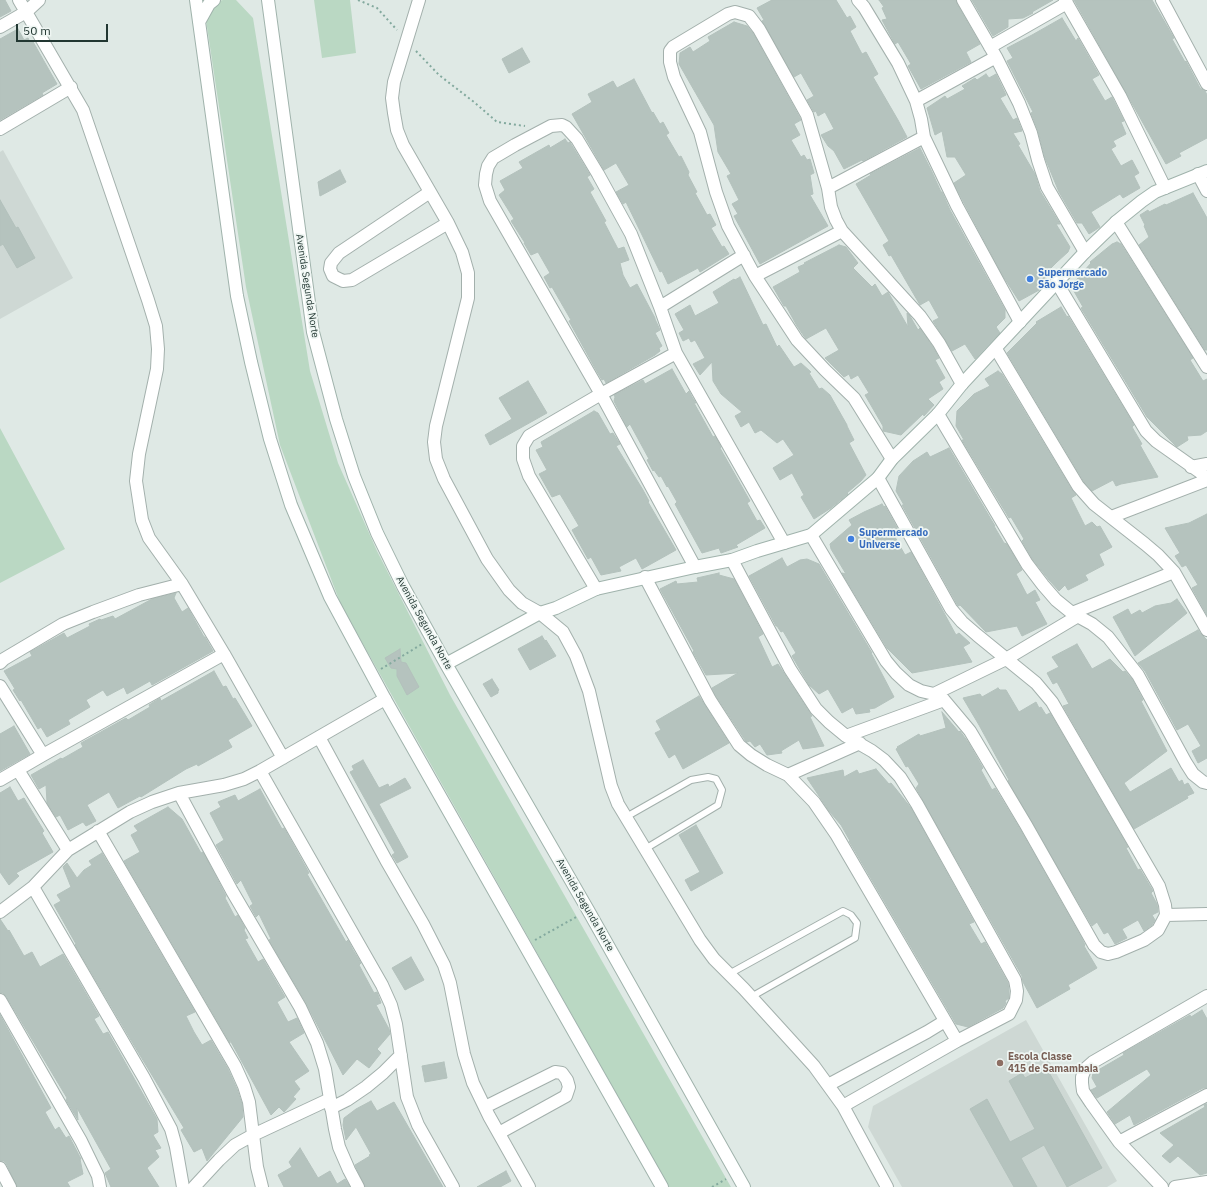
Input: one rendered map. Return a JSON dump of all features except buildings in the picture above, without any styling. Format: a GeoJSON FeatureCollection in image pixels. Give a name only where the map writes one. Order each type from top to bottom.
{"type":"FeatureCollection","features":[{"type":"Feature","properties":{"kind":"street"},"geometry":{"type":"LineString","coordinates":[[19,0],[83,110],[156,326],[158,349],[157,369],[139,454],[136,481],[142,520],[149,538],[182,584],[283,758]]}},
{"type":"Feature","properties":{"kind":"street"},"geometry":{"type":"LineString","coordinates":[[0,27],[26,12],[40,0]]}},
{"type":"Feature","properties":{"kind":"street"},"geometry":{"type":"LineString","coordinates":[[196,0],[237,296],[270,439],[291,505],[330,597],[385,699],[662,1187]]}},
{"type":"Feature","properties":{"kind":"street"},"geometry":{"type":"LineString","coordinates":[[199,22],[209,4],[214,0]]}},
{"type":"Feature","properties":{"kind":"street"},"geometry":{"type":"LineString","coordinates":[[259,0],[268,5]]}},
{"type":"Feature","properties":{"kind":"street"},"geometry":{"type":"LineString","coordinates":[[419,0],[394,82],[392,98],[397,130],[403,145],[448,223],[462,252],[468,273],[468,298],[436,426],[434,442],[436,459],[444,479],[487,559],[508,590],[522,603],[540,613],[563,632],[576,656],[589,691],[611,786],[618,804],[700,940],[714,959],[814,1066],[843,1106],[887,1187]]}},
{"type":"Feature","properties":{"kind":"street"},"geometry":{"type":"LineString","coordinates":[[858,0],[882,34],[898,63],[916,101],[924,137],[957,206],[1020,322]]}},
{"type":"Feature","properties":{"kind":"street"},"geometry":{"type":"LineString","coordinates":[[963,0],[993,52],[1019,103],[1031,133],[1047,187],[1085,252]]}},
{"type":"Feature","properties":{"kind":"street"},"geometry":{"type":"LineString","coordinates":[[1162,0],[1207,84]]}},
{"type":"Feature","properties":{"kind":"street"},"geometry":{"type":"LineString","coordinates":[[916,101],[993,52],[1066,1],[1120,96],[1165,188]]}},
{"type":"Feature","properties":{"kind":"street","name":"Avenida Segunda Norte"},"geometry":{"type":"LineString","coordinates":[[268,5],[313,332],[336,419],[357,483],[377,533],[403,586],[446,664],[588,910],[744,1187]]}},
{"type":"Feature","properties":{"kind":"street"},"geometry":{"type":"LineString","coordinates":[[892,460],[854,398],[797,340],[755,276],[728,226],[716,192],[700,132],[674,77],[670,62],[670,51],[673,47],[728,14],[735,12],[749,16],[759,29],[807,115],[832,207],[836,220],[842,231],[920,316],[939,343],[962,384]]}},
{"type":"Feature","properties":{"kind":"street"},"geometry":{"type":"LineString","coordinates":[[0,129],[71,87]]}},
{"type":"Feature","properties":{"kind":"street"},"geometry":{"type":"LineString","coordinates":[[695,567],[601,394],[490,201],[485,185],[488,166],[493,158],[505,150],[551,126],[562,125],[566,127],[577,139],[598,174],[631,234],[660,307],[676,353],[784,543]]}},
{"type":"Feature","properties":{"kind":"street"},"geometry":{"type":"LineString","coordinates":[[828,188],[924,137]]}},
{"type":"Feature","properties":{"kind":"street"},"geometry":{"type":"LineString","coordinates":[[446,664],[540,613],[556,608],[596,589],[645,577],[732,560],[811,535],[878,478],[892,460],[938,414],[962,384],[1085,252],[1116,222],[1156,192],[1203,173],[1207,191]]}},
{"type":"Feature","properties":{"kind":"street"},"geometry":{"type":"LineString","coordinates":[[430,192],[338,253],[331,262],[330,269],[333,276],[343,281],[352,280],[448,223]]}},
{"type":"Feature","properties":{"kind":"street"},"geometry":{"type":"LineString","coordinates":[[1116,222],[1207,367]]}},
{"type":"Feature","properties":{"kind":"street"},"geometry":{"type":"LineString","coordinates":[[755,276],[842,231]]}},
{"type":"Feature","properties":{"kind":"street"},"geometry":{"type":"LineString","coordinates":[[660,307],[744,255]]}},
{"type":"Feature","properties":{"kind":"street"},"geometry":{"type":"LineString","coordinates":[[1057,283],[1146,431],[1156,441],[1207,479]]}},
{"type":"Feature","properties":{"kind":"street"},"geometry":{"type":"LineString","coordinates":[[996,349],[1078,486],[1094,504],[1154,552],[1174,572],[1207,630]]}},
{"type":"Feature","properties":{"kind":"street"},"geometry":{"type":"LineString","coordinates":[[596,589],[529,476],[523,459],[524,446],[528,436],[676,353]]}},
{"type":"Feature","properties":{"kind":"street"},"geometry":{"type":"LineString","coordinates":[[938,414],[1027,564],[1043,586],[1056,600],[1092,624],[1108,637],[1138,675],[1186,764],[1193,774],[1207,783]]}},
{"type":"Feature","properties":{"kind":"street"},"geometry":{"type":"LineString","coordinates":[[1191,467],[1207,464]]}},
{"type":"Feature","properties":{"kind":"street"},"geometry":{"type":"LineString","coordinates":[[811,535],[886,661],[909,685],[939,697],[970,731],[1026,825],[1094,945],[1101,952],[1108,954],[1144,940],[1158,930],[1166,915],[1165,905],[1159,886],[1052,702],[1036,683],[962,622],[951,609],[878,478]]}},
{"type":"Feature","properties":{"kind":"street"},"geometry":{"type":"LineString","coordinates":[[1111,517],[1207,479]]}},
{"type":"Feature","properties":{"kind":"street"},"geometry":{"type":"LineString","coordinates":[[732,560],[790,669],[816,709],[846,736],[860,743],[884,760],[900,777],[944,852],[1014,980],[1017,991],[1016,1000],[1009,1014],[843,1106]]}},
{"type":"Feature","properties":{"kind":"street"},"geometry":{"type":"LineString","coordinates":[[846,736],[939,697],[1006,659],[1075,614],[1174,572]]}},
{"type":"Feature","properties":{"kind":"street"},"geometry":{"type":"LineString","coordinates":[[645,577],[710,700],[739,745],[756,759],[788,775],[814,802],[836,834],[957,1042]]}},
{"type":"Feature","properties":{"kind":"street"},"geometry":{"type":"LineString","coordinates":[[0,663],[4,659],[63,624],[139,595],[182,584]]}},
{"type":"Feature","properties":{"kind":"street"},"geometry":{"type":"LineString","coordinates":[[0,780],[224,654]]}},
{"type":"Feature","properties":{"kind":"street"},"geometry":{"type":"LineString","coordinates":[[0,686],[43,755]]}},
{"type":"Feature","properties":{"kind":"street"},"geometry":{"type":"LineString","coordinates":[[0,912],[34,887],[68,850],[130,812],[152,802],[179,793],[224,785],[244,779],[385,699]]}},
{"type":"Feature","properties":{"kind":"street"},"geometry":{"type":"LineString","coordinates":[[319,737],[386,860],[423,924],[444,965],[450,984],[464,1054],[473,1083],[529,1187]]}},
{"type":"Feature","properties":{"kind":"street"},"geometry":{"type":"LineString","coordinates":[[788,775],[860,743]]}},
{"type":"Feature","properties":{"kind":"street"},"geometry":{"type":"LineString","coordinates":[[18,770],[68,850]]}},
{"type":"Feature","properties":{"kind":"street"},"geometry":{"type":"LineString","coordinates":[[260,771],[382,985],[391,1005],[396,1024],[407,1097],[418,1125],[453,1187]]}},
{"type":"Feature","properties":{"kind":"street"},"geometry":{"type":"LineString","coordinates":[[179,793],[232,891],[300,1007],[317,1043],[325,1069],[330,1104],[339,1147],[348,1170],[358,1187]]}},
{"type":"Feature","properties":{"kind":"street"},"geometry":{"type":"LineString","coordinates":[[98,831],[236,1066],[249,1102],[257,1167],[262,1187]]}},
{"type":"Feature","properties":{"kind":"street"},"geometry":{"type":"LineString","coordinates":[[34,887],[144,1078],[171,1129],[176,1147],[180,1185]]}},
{"type":"Feature","properties":{"kind":"street"},"geometry":{"type":"LineString","coordinates":[[1166,915],[1207,914]]}},
{"type":"Feature","properties":{"kind":"street"},"geometry":{"type":"LineString","coordinates":[[1162,1187],[1119,1142],[1091,1104],[1083,1091],[1082,1077],[1085,1069],[1093,1062],[1207,996]]}},
{"type":"Feature","properties":{"kind":"street"},"geometry":{"type":"LineString","coordinates":[[0,1000],[82,1141],[98,1176],[100,1187]]}},
{"type":"Feature","properties":{"kind":"street"},"geometry":{"type":"LineString","coordinates":[[828,1085],[945,1021]]}},
{"type":"Feature","properties":{"kind":"street"},"geometry":{"type":"LineString","coordinates":[[194,1187],[235,1145],[253,1135],[330,1104],[347,1100],[366,1087],[400,1055]]}},
{"type":"Feature","properties":{"kind":"street"},"geometry":{"type":"LineString","coordinates":[[485,1107],[555,1072],[562,1074],[567,1080],[569,1087],[566,1096],[499,1133]]}},
{"type":"Feature","properties":{"kind":"street"},"geometry":{"type":"LineString","coordinates":[[1119,1142],[1207,1095]]}},
{"type":"Feature","properties":{"kind":"street"},"geometry":{"type":"LineString","coordinates":[[0,1168],[10,1187]]}},
{"type":"Feature","properties":{"kind":"street"},"geometry":{"type":"LineString","coordinates":[[1175,1187],[1207,1182]]}},
{"type":"Feature","properties":{"kind":"lane"},"geometry":{"type":"LineString","coordinates":[[626,817],[691,780],[708,777],[716,779],[722,790],[718,805],[645,849]]}},
{"type":"Feature","properties":{"kind":"lane"},"geometry":{"type":"LineString","coordinates":[[729,974],[843,912],[851,914],[857,923],[855,938],[751,997]]}},
{"type":"Feature","properties":{"kind":"path"},"geometry":{"type":"LineString","coordinates":[[358,0],[377,8],[439,75],[497,122],[544,129]]}},
{"type":"Feature","properties":{"kind":"path"},"geometry":{"type":"LineString","coordinates":[[372,674],[432,637]]}},
{"type":"Feature","properties":{"kind":"path"},"geometry":{"type":"LineString","coordinates":[[525,946],[588,910]]}},
{"type":"Feature","properties":{"kind":"path"},"geometry":{"type":"LineString","coordinates":[[712,1187],[737,1173]]}},
{"type":"Feature","properties":{"kind":"shaded area"},"geometry":{"type":"Polygon","coordinates":[[[3,150],[73,278],[0,319],[0,152],[3,150]]]}},
{"type":"Feature","properties":{"kind":"shaded area","name":"Escola Classe 415 de Samambaia"},"geometry":{"type":"Polygon","coordinates":[[[1026,1020],[1117,1181],[1107,1187],[902,1187],[868,1127],[873,1106],[1026,1020]]]}},
{"type":"Feature","properties":{"kind":"green space"},"geometry":{"type":"Polygon","coordinates":[[[236,0],[253,18],[310,371],[338,463],[377,551],[450,695],[731,1187],[669,1187],[341,605],[280,445],[246,287],[206,20],[219,1],[236,0]]]}},
{"type":"Feature","properties":{"kind":"green space"},"geometry":{"type":"Polygon","coordinates":[[[314,0],[350,0],[356,53],[322,58],[314,0]]]}},
{"type":"Feature","properties":{"kind":"green space"},"geometry":{"type":"Polygon","coordinates":[[[0,428],[65,549],[0,583],[0,428]]]}},
{"type":"Feature","properties":{"kind":"place","name":"Supermercado São Jorge"},"geometry":{"type":"Point","coordinates":[1030,279]}},
{"type":"Feature","properties":{"kind":"place","name":"Supermercado Universe"},"geometry":{"type":"Point","coordinates":[851,539]}},
{"type":"Feature","properties":{"kind":"place","name":"Escola Classe 415 de Samambaia"},"geometry":{"type":"Point","coordinates":[1000,1063]}}]}
